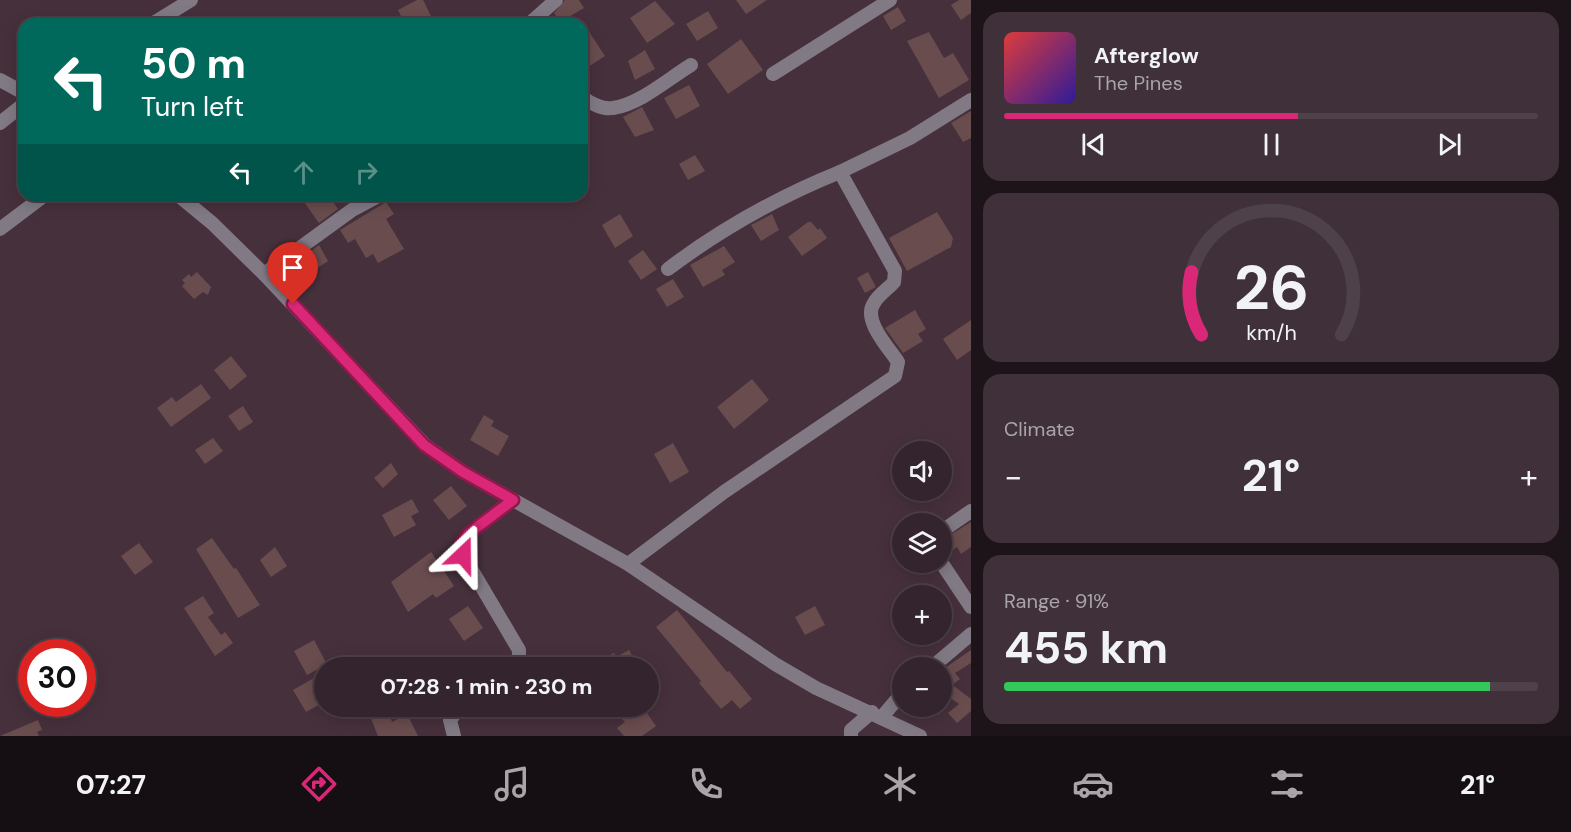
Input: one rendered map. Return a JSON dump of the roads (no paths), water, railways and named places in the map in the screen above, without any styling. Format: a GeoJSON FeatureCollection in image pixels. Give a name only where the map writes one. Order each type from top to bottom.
{"type":"FeatureCollection","features":[{"type":"Feature","properties":{"kind":"street"},"geometry":{"type":"LineString","coordinates":[[162,18],[191,0]]}},
{"type":"Feature","properties":{"kind":"street"},"geometry":{"type":"LineString","coordinates":[[536,18],[556,0]]}},
{"type":"Feature","properties":{"kind":"street"},"geometry":{"type":"LineString","coordinates":[[773,74],[890,0]]}},
{"type":"Feature","properties":{"kind":"street"},"geometry":{"type":"LineString","coordinates":[[588,102],[611,109],[632,102],[691,65]]}},
{"type":"Feature","properties":{"kind":"street"},"geometry":{"type":"LineString","coordinates":[[0,80],[18,90]]}},
{"type":"Feature","properties":{"kind":"street"},"geometry":{"type":"LineString","coordinates":[[668,269],[695,249],[774,200],[840,172],[910,138],[971,100]]}},
{"type":"Feature","properties":{"kind":"street"},"geometry":{"type":"LineString","coordinates":[[0,123],[18,109]]}},
{"type":"Feature","properties":{"kind":"street"},"geometry":{"type":"LineString","coordinates":[[628,564],[724,492],[895,376],[898,362],[874,325],[871,315],[873,303],[894,282],[895,271],[840,172]]}},
{"type":"Feature","properties":{"kind":"street"},"geometry":{"type":"LineString","coordinates":[[0,229],[37,201]]}},
{"type":"Feature","properties":{"kind":"street"},"geometry":{"type":"LineString","coordinates":[[185,201],[212,223],[264,274],[424,445],[463,472],[628,564],[775,664],[816,688],[920,736]]}},
{"type":"Feature","properties":{"kind":"street"},"geometry":{"type":"LineString","coordinates":[[264,274],[352,210],[369,201]]}},
{"type":"Feature","properties":{"kind":"street"},"geometry":{"type":"LineString","coordinates":[[513,500],[468,534],[461,544],[463,555],[519,650],[519,657]]}},
{"type":"Feature","properties":{"kind":"street"},"geometry":{"type":"LineString","coordinates":[[952,524],[971,511]]}},
{"type":"Feature","properties":{"kind":"street"},"geometry":{"type":"LineString","coordinates":[[948,573],[971,607]]}},
{"type":"Feature","properties":{"kind":"street"},"geometry":{"type":"LineString","coordinates":[[944,657],[971,634]]}},
{"type":"Feature","properties":{"kind":"street"},"geometry":{"type":"LineString","coordinates":[[851,736],[851,730],[877,715],[892,702]]}},
{"type":"Feature","properties":{"kind":"street"},"geometry":{"type":"LineString","coordinates":[[452,717],[450,720],[454,736]]}}]}
